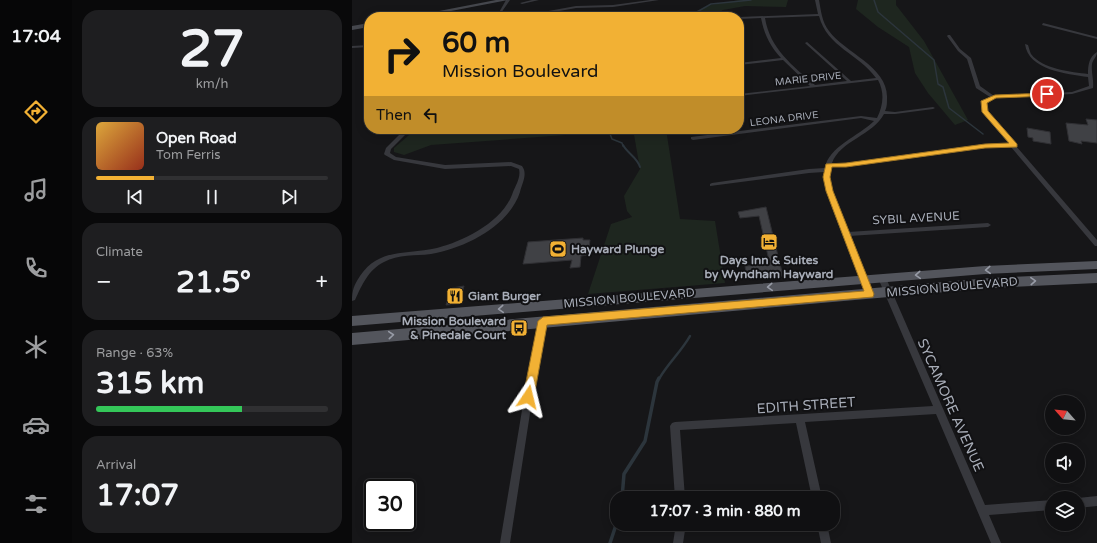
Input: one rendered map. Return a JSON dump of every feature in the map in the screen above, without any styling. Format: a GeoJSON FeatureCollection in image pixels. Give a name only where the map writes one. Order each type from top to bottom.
{"type":"FeatureCollection","features":[{"type":"Feature","properties":{"kind":"main road","name":"MISSION BOULEVARD"},"geometry":{"type":"LineString","coordinates":[[352,321],[984,270],[1097,265]]}},
{"type":"Feature","properties":{"kind":"main road","name":"MISSION BOULEVARD"},"geometry":{"type":"LineString","coordinates":[[352,338],[990,283],[1097,278]]}},
{"type":"Feature","properties":{"kind":"street"},"geometry":{"type":"LineString","coordinates":[[500,12],[506,0]]}},
{"type":"Feature","properties":{"kind":"street"},"geometry":{"type":"LineString","coordinates":[[439,12],[506,0]]}},
{"type":"Feature","properties":{"kind":"street"},"geometry":{"type":"LineString","coordinates":[[522,3],[537,0]]}},
{"type":"Feature","properties":{"kind":"street"},"geometry":{"type":"LineString","coordinates":[[548,12],[590,4],[619,6],[657,0]]}},
{"type":"Feature","properties":{"kind":"street"},"geometry":{"type":"LineString","coordinates":[[817,0],[824,28],[832,38],[870,68],[879,79],[886,96],[882,112],[877,120],[870,128],[838,151],[828,168],[830,191],[870,294]]}},
{"type":"Feature","properties":{"kind":"street"},"geometry":{"type":"LineString","coordinates":[[744,18],[821,15]]}},
{"type":"Feature","properties":{"kind":"street"},"geometry":{"type":"LineString","coordinates":[[762,17],[766,35],[772,45],[813,86]]}},
{"type":"Feature","properties":{"kind":"street"},"geometry":{"type":"LineString","coordinates":[[1043,24],[1097,38]]}},
{"type":"Feature","properties":{"kind":"street"},"geometry":{"type":"LineString","coordinates":[[352,28],[364,26]]}},
{"type":"Feature","properties":{"kind":"street"},"geometry":{"type":"LineString","coordinates":[[949,36],[959,50],[970,58],[978,87],[992,97]]}},
{"type":"Feature","properties":{"kind":"street"},"geometry":{"type":"LineString","coordinates":[[807,43],[850,82]]}},
{"type":"Feature","properties":{"kind":"street"},"geometry":{"type":"LineString","coordinates":[[1026,45],[1030,55],[1038,62],[1064,71],[1091,76]]}},
{"type":"Feature","properties":{"kind":"street"},"geometry":{"type":"LineString","coordinates":[[352,47],[364,46]]}},
{"type":"Feature","properties":{"kind":"street"},"geometry":{"type":"LineString","coordinates":[[1097,53],[1093,55],[1089,66],[1091,87],[1072,94],[992,97],[983,103],[983,109],[1097,244]]}},
{"type":"Feature","properties":{"kind":"street"},"geometry":{"type":"LineString","coordinates":[[744,63],[785,59]]}},
{"type":"Feature","properties":{"kind":"street","name":"MARIE DRIVE"},"geometry":{"type":"LineString","coordinates":[[744,94],[879,79]]}},
{"type":"Feature","properties":{"kind":"street"},"geometry":{"type":"LineString","coordinates":[[882,112],[895,113],[934,108]]}},
{"type":"Feature","properties":{"kind":"street","name":"LEONA DRIVE"},"geometry":{"type":"LineString","coordinates":[[744,132],[861,117],[877,120]]}},
{"type":"Feature","properties":{"kind":"street"},"geometry":{"type":"LineString","coordinates":[[352,298],[365,273],[375,263],[383,259],[438,250],[463,241],[500,218],[512,203],[523,172],[520,167],[511,164],[445,167],[394,158],[387,154],[388,149],[403,134]]}},
{"type":"Feature","properties":{"kind":"street","name":"LEONA DRIVE"},"geometry":{"type":"LineString","coordinates":[[693,138],[725,134]]}},
{"type":"Feature","properties":{"kind":"street"},"geometry":{"type":"LineString","coordinates":[[712,184],[985,146],[1014,145]]}},
{"type":"Feature","properties":{"kind":"street","name":"SYBIL AVENUE"},"geometry":{"type":"LineString","coordinates":[[846,234],[988,225]]}},
{"type":"Feature","properties":{"kind":"street","name":"SYCAMORE AVENUE"},"geometry":{"type":"LineString","coordinates":[[882,278],[937,410],[996,543]]}},
{"type":"Feature","properties":{"kind":"street"},"geometry":{"type":"LineString","coordinates":[[505,543],[533,368],[543,321]]}},
{"type":"Feature","properties":{"kind":"street","name":"EDITH STREET"},"geometry":{"type":"LineString","coordinates":[[680,491],[676,426],[800,420],[937,410]]}},
{"type":"Feature","properties":{"kind":"street"},"geometry":{"type":"LineString","coordinates":[[800,420],[815,491]]}},
{"type":"Feature","properties":{"kind":"street"},"geometry":{"type":"LineString","coordinates":[[1085,502],[1097,501]]}},
{"type":"Feature","properties":{"kind":"street"},"geometry":{"type":"LineString","coordinates":[[982,510],[1045,506]]}},
{"type":"Feature","properties":{"kind":"street"},"geometry":{"type":"LineString","coordinates":[[678,543],[680,531]]}},
{"type":"Feature","properties":{"kind":"street"},"geometry":{"type":"LineString","coordinates":[[823,531],[826,543]]}},
{"type":"Feature","properties":{"kind":"shaded area"},"geometry":{"type":"Polygon","coordinates":[[[739,0],[788,0],[786,7],[745,6],[720,12],[694,12],[711,5],[739,0]]]}},
{"type":"Feature","properties":{"kind":"shaded area"},"geometry":{"type":"Polygon","coordinates":[[[858,0],[896,0],[896,5],[924,41],[968,120],[955,125],[928,93],[915,73],[909,47],[878,27],[856,9],[858,0]]]}},
{"type":"Feature","properties":{"kind":"shaded area"},"geometry":{"type":"Polygon","coordinates":[[[410,134],[579,134],[431,145],[404,155],[394,152],[394,148],[410,134]]]}},
{"type":"Feature","properties":{"kind":"shaded area"},"geometry":{"type":"Polygon","coordinates":[[[634,134],[667,134],[680,219],[715,221],[725,283],[588,294],[611,224],[632,217],[627,211],[624,196],[640,169],[634,134]]]}},
{"type":"Feature","properties":{"kind":"building"},"geometry":{"type":"Polygon","coordinates":[[[1086,119],[1097,120],[1097,143],[1081,141],[1082,144],[1069,141],[1066,123],[1088,125],[1086,119]]]}},
{"type":"Feature","properties":{"kind":"building"},"geometry":{"type":"Polygon","coordinates":[[[1027,128],[1050,132],[1051,144],[1033,141],[1033,138],[1028,137],[1027,128]]]}},
{"type":"Feature","properties":{"kind":"building","name":"Days Inn & Suites by Wyndham Hayward"},"geometry":{"type":"Polygon","coordinates":[[[766,207],[783,276],[747,278],[745,266],[770,265],[759,216],[740,218],[738,212],[766,207]]]}},
{"type":"Feature","properties":{"kind":"building","name":"Hayward Plunge"},"geometry":{"type":"Polygon","coordinates":[[[583,238],[583,240],[590,240],[588,255],[581,256],[580,267],[570,268],[572,260],[523,264],[528,242],[583,238]]]}},
{"type":"Feature","properties":{"kind":"building","name":"Giant Burger"},"geometry":{"type":"Polygon","coordinates":[[[464,286],[459,304],[446,305],[452,288],[464,286]]]}},
{"type":"Feature","properties":{"kind":"waterway"},"geometry":{"type":"LineString","coordinates":[[697,12],[711,4],[751,0]]}},
{"type":"Feature","properties":{"kind":"waterway"},"geometry":{"type":"LineString","coordinates":[[874,0],[878,12],[934,60],[938,84],[943,87],[949,108],[983,134]]}},
{"type":"Feature","properties":{"kind":"waterway"},"geometry":{"type":"LineString","coordinates":[[610,134],[612,139],[622,143],[623,146]]}},
{"type":"Feature","properties":{"kind":"waterway"},"geometry":{"type":"LineString","coordinates":[[623,145],[637,161],[640,167]]}},
{"type":"Feature","properties":{"kind":"waterway"},"geometry":{"type":"LineString","coordinates":[[659,379],[690,336]]}},
{"type":"Feature","properties":{"kind":"waterway"},"geometry":{"type":"LineString","coordinates":[[623,491],[624,474],[645,441],[659,378]]}},
{"type":"Feature","properties":{"kind":"waterway"},"geometry":{"type":"LineString","coordinates":[[610,543],[614,531]]}},
{"type":"Feature","properties":{"kind":"place","name":"Days Inn & Suites by Wyndham Hayward"},"geometry":{"type":"Point","coordinates":[769,242]}},
{"type":"Feature","properties":{"kind":"place","name":"Hayward Plunge"},"geometry":{"type":"Point","coordinates":[558,249]}},
{"type":"Feature","properties":{"kind":"place","name":"Giant Burger"},"geometry":{"type":"Point","coordinates":[455,296]}},
{"type":"Feature","properties":{"kind":"place","name":"Mission Boulevard & Pinedale Court"},"geometry":{"type":"Point","coordinates":[519,328]}},
{"type":"Feature","properties":{"kind":"route"},"geometry":{"type":"LineString","coordinates":[[528,397],[543,321],[870,294],[827,182],[828,165],[846,165],[985,146],[1014,145],[985,112],[983,109],[983,103],[992,97],[1047,94]]}}]}
